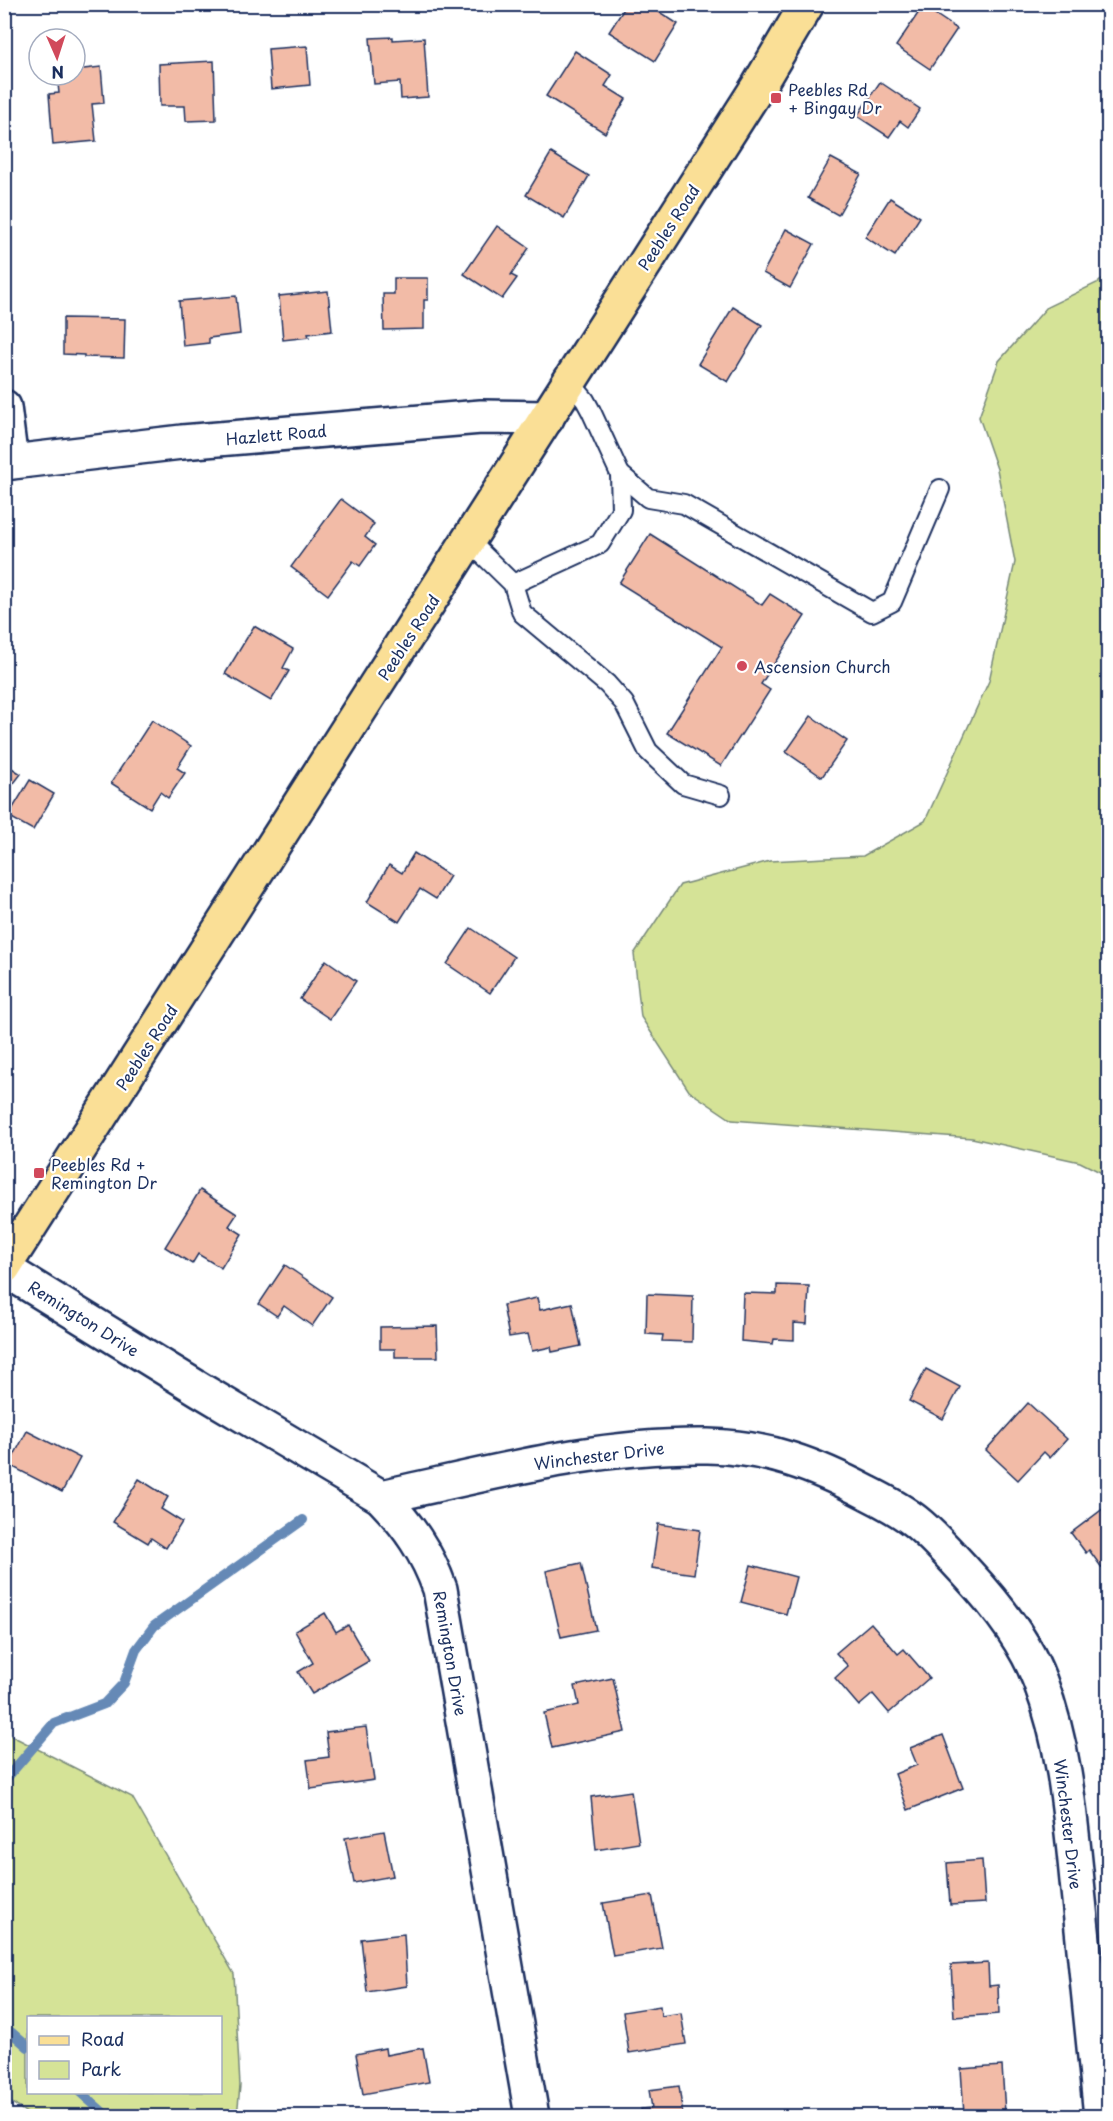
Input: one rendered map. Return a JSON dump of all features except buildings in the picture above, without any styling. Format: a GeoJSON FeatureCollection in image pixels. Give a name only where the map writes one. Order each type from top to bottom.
{"type":"FeatureCollection","features":[{"type":"Feature","properties":{"kind":"main road","name":"Peebles Road"},"geometry":{"type":"LineString","coordinates":[[4,1268],[469,542],[569,381],[759,85],[807,4]]}},
{"type":"Feature","properties":{"kind":"street"},"geometry":{"type":"LineString","coordinates":[[4,407],[8,463]]}},
{"type":"Feature","properties":{"kind":"street","name":"Hazlett Road"},"geometry":{"type":"LineString","coordinates":[[8,463],[182,442],[481,417],[547,418]]}},
{"type":"Feature","properties":{"kind":"street","name":"Remington Drive"},"geometry":{"type":"LineString","coordinates":[[4,1268],[199,1389],[381,1497],[414,1534],[426,1554],[440,1589],[532,2116]]}},
{"type":"Feature","properties":{"kind":"street","name":"Winchester Drive"},"geometry":{"type":"LineString","coordinates":[[381,1497],[539,1462],[596,1452],[669,1446],[711,1446],[773,1453],[797,1461],[861,1490],[913,1520],[939,1542],[985,1593],[1024,1651],[1039,1679],[1047,1703],[1067,1780],[1101,2116]]}},
{"type":"Feature","properties":{"kind":"lane"},"geometry":{"type":"LineString","coordinates":[[513,584],[600,544],[621,510],[620,474],[591,411],[569,381]]}},
{"type":"Feature","properties":{"kind":"lane"},"geometry":{"type":"LineString","coordinates":[[620,474],[648,498],[684,504],[872,612],[892,602],[940,489]]}},
{"type":"Feature","properties":{"kind":"lane"},"geometry":{"type":"LineString","coordinates":[[469,542],[513,584],[522,613],[612,690],[624,703],[648,751],[683,784],[721,795]]}},
{"type":"Feature","properties":{"kind":"green space"},"geometry":{"type":"Polygon","coordinates":[[[1108,273],[1108,1176],[1080,1162],[972,1138],[732,1120],[689,1091],[641,1017],[634,954],[680,885],[770,861],[863,856],[925,821],[989,681],[1015,562],[997,469],[979,417],[999,361],[1047,307],[1099,282],[1108,273]]]}},
{"type":"Feature","properties":{"kind":"green space"},"geometry":{"type":"Polygon","coordinates":[[[4,1732],[132,1797],[234,1974],[240,2086],[237,2116],[31,2116],[5,2098],[4,1732]]]}},
{"type":"Feature","properties":{"kind":"waterway"},"geometry":{"type":"LineString","coordinates":[[4,1781],[54,1723],[104,1704],[124,1683],[136,1650],[154,1626],[303,1520]]}},
{"type":"Feature","properties":{"kind":"waterway"},"geometry":{"type":"LineString","coordinates":[[4,2026],[27,2046]]}},
{"type":"Feature","properties":{"kind":"waterway"},"geometry":{"type":"LineString","coordinates":[[82,2094],[107,2116]]}},
{"type":"Feature","properties":{"kind":"place","name":"Peebles Rd + Bingay Dr"},"geometry":{"type":"Point","coordinates":[776,98]}},
{"type":"Feature","properties":{"kind":"place","name":"Ascension Church"},"geometry":{"type":"Point","coordinates":[742,666]}},
{"type":"Feature","properties":{"kind":"place","name":"Peebles Rd + Remington Dr"},"geometry":{"type":"Point","coordinates":[39,1173]}}]}
